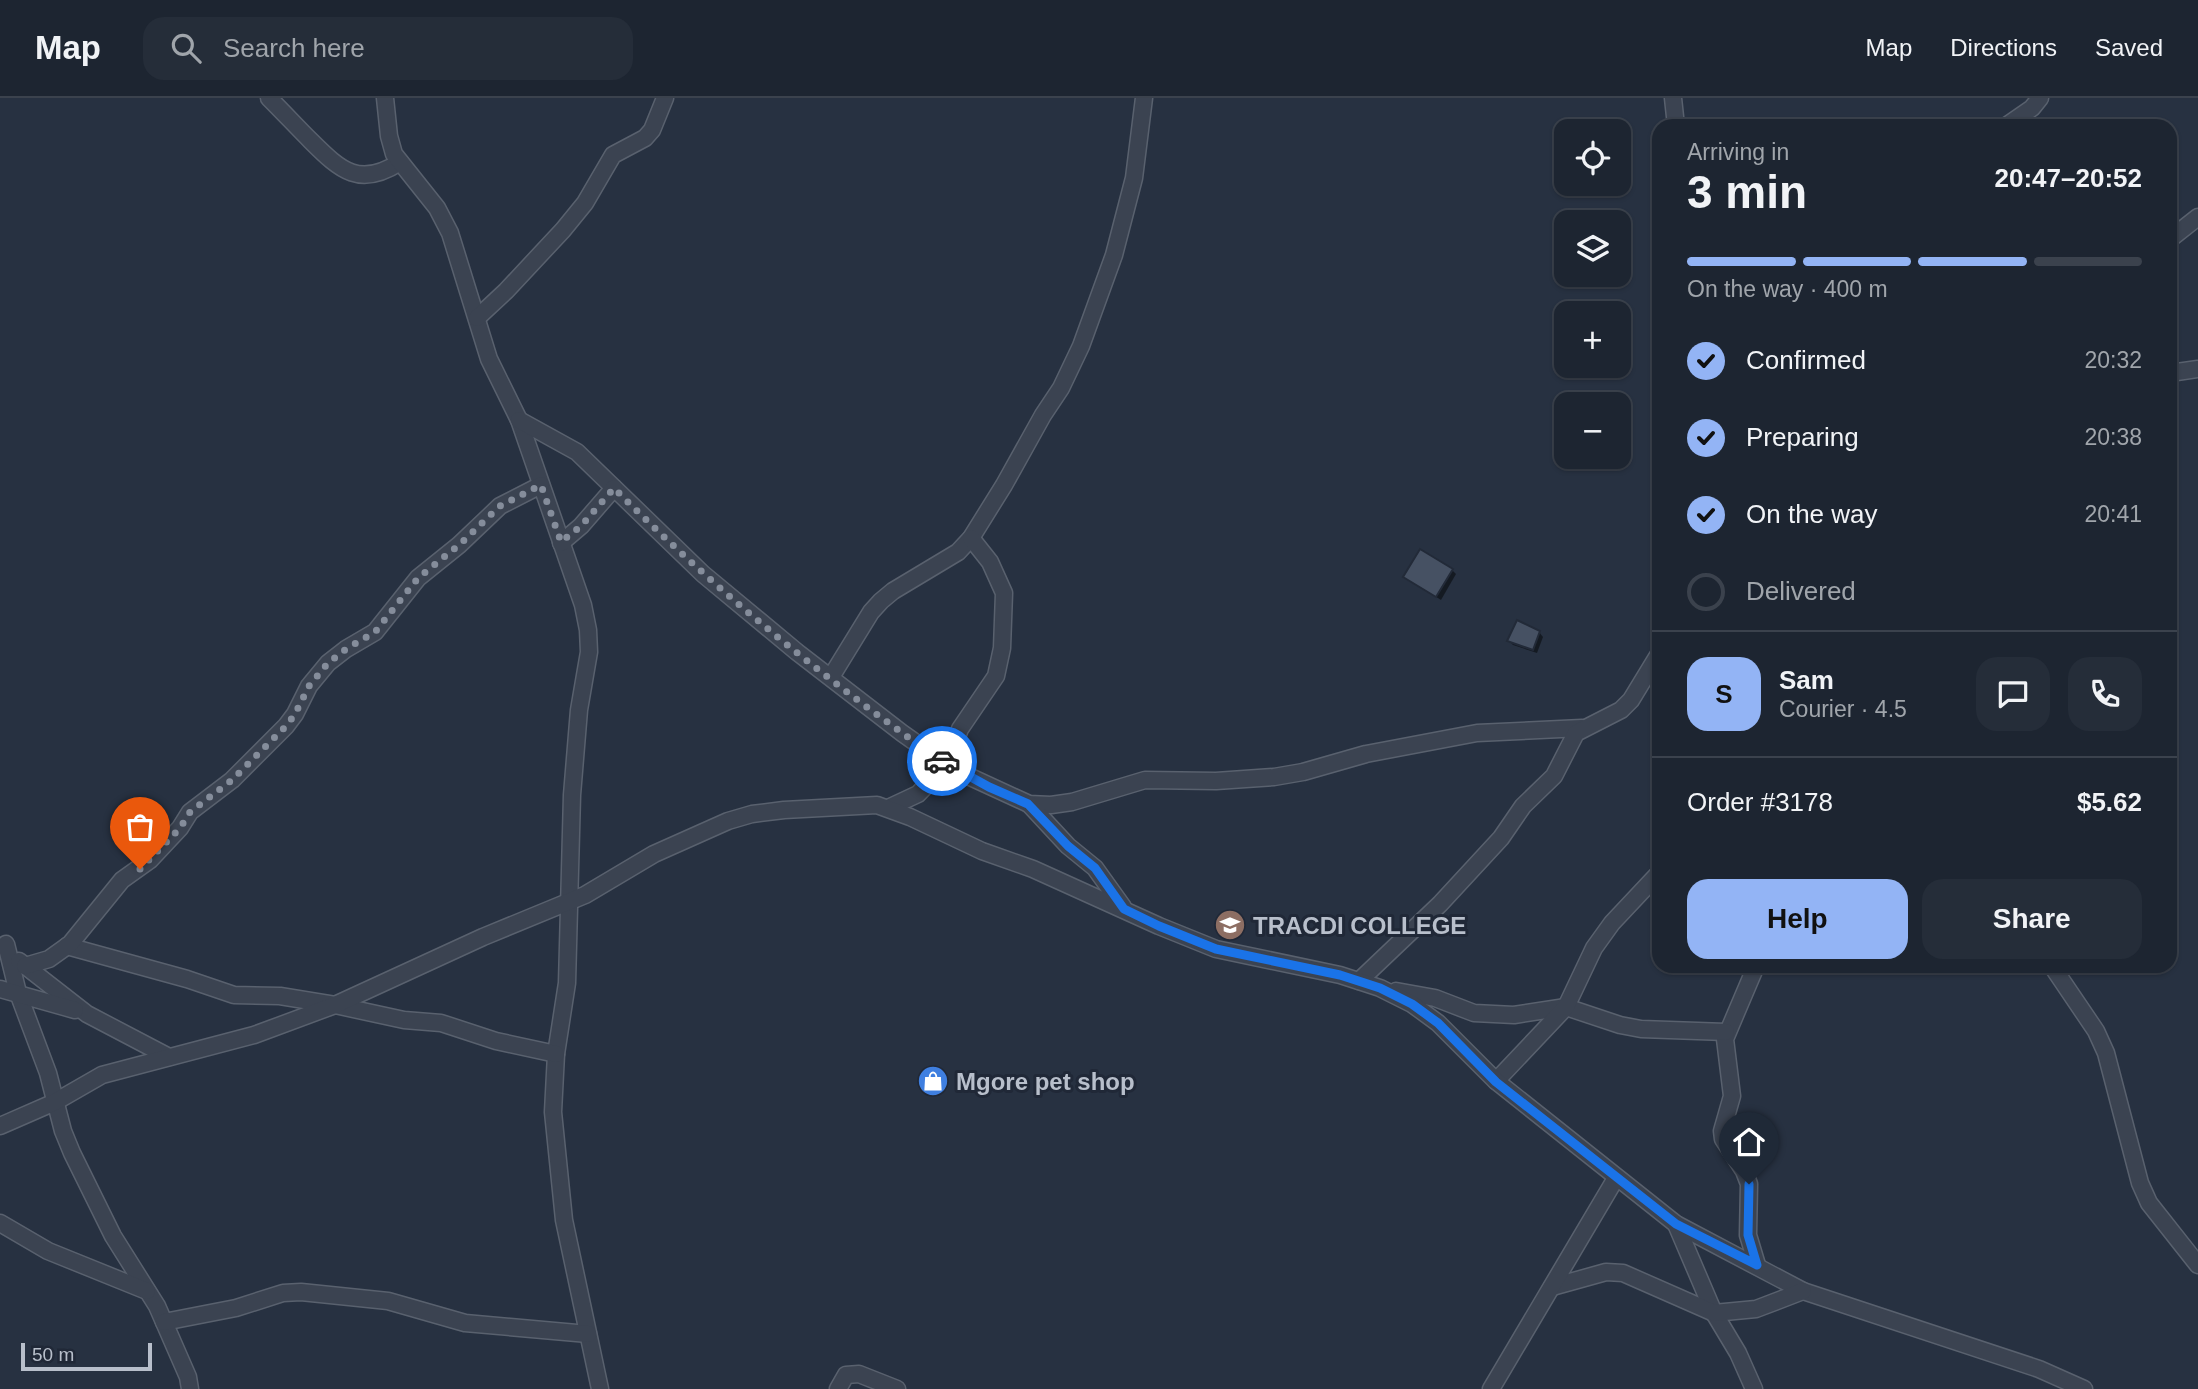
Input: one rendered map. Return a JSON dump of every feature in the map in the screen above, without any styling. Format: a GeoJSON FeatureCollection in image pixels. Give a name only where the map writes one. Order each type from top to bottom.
{"type":"FeatureCollection","features":[{"type":"Feature","properties":{"kind":"street"},"geometry":{"type":"LineString","coordinates":[[269,98],[345,172],[358,175],[377,174],[400,162]]}},
{"type":"Feature","properties":{"kind":"street"},"geometry":{"type":"LineString","coordinates":[[385,98],[389,136],[394,153],[438,208],[450,233],[489,359],[519,420],[583,605],[589,641],[587,677],[579,710],[572,795],[567,983],[556,1054],[553,1112],[564,1220],[600,1389]]}},
{"type":"Feature","properties":{"kind":"street"},"geometry":{"type":"LineString","coordinates":[[477,318],[563,230],[585,203],[613,155],[645,138],[652,130],[665,98]]}},
{"type":"Feature","properties":{"kind":"street"},"geometry":{"type":"LineString","coordinates":[[831,677],[871,612],[881,601],[958,552],[971,538],[1061,388],[1081,346],[1115,255],[1134,178],[1144,98]]}},
{"type":"Feature","properties":{"kind":"street"},"geometry":{"type":"LineString","coordinates":[[1673,98],[1675,119]]}},
{"type":"Feature","properties":{"kind":"street"},"geometry":{"type":"LineString","coordinates":[[2017,119],[2040,98]]}},
{"type":"Feature","properties":{"kind":"street"},"geometry":{"type":"LineString","coordinates":[[2177,234],[2198,217]]}},
{"type":"Feature","properties":{"kind":"street"},"geometry":{"type":"LineString","coordinates":[[2177,372],[2198,369]]}},
{"type":"Feature","properties":{"kind":"street"},"geometry":{"type":"LineString","coordinates":[[519,420],[570,447],[703,574],[902,733],[947,764],[1028,804],[1072,802],[1145,780],[1216,781],[1274,777],[1303,772],[1391,748],[1477,733],[1582,728],[1621,710],[1631,700],[1652,665]]}},
{"type":"Feature","properties":{"kind":"street"},"geometry":{"type":"LineString","coordinates":[[25,966],[49,959],[67,946],[122,880],[150,860],[180,828],[190,812],[232,780],[286,726],[309,686],[328,663],[375,632],[418,578],[459,545],[500,506],[541,485]]}},
{"type":"Feature","properties":{"kind":"street"},"geometry":{"type":"LineString","coordinates":[[561,542],[581,526],[614,488]]}},
{"type":"Feature","properties":{"kind":"street"},"geometry":{"type":"LineString","coordinates":[[888,808],[918,794],[947,764],[960,729],[996,676],[1002,648],[1004,593],[990,562],[971,538]]}},
{"type":"Feature","properties":{"kind":"street"},"geometry":{"type":"LineString","coordinates":[[1359,981],[1440,904],[1501,838],[1523,806],[1554,776],[1571,740],[1582,728]]}},
{"type":"Feature","properties":{"kind":"street"},"geometry":{"type":"LineString","coordinates":[[1028,804],[1068,846],[1095,868],[1124,909]]}},
{"type":"Feature","properties":{"kind":"street"},"geometry":{"type":"LineString","coordinates":[[0,1126],[55,1102],[102,1075],[254,1035],[335,1004],[483,937],[570,902],[654,854],[739,817],[784,810],[877,806],[888,808],[982,851],[1033,869],[1216,949],[1340,975],[1380,988],[1412,1004],[1438,1023],[1496,1082],[1676,1224],[1803,1291],[2039,1370],[2084,1389]]}},
{"type":"Feature","properties":{"kind":"street"},"geometry":{"type":"LineString","coordinates":[[1496,1082],[1566,1007],[1600,939],[1652,880]]}},
{"type":"Feature","properties":{"kind":"street"},"geometry":{"type":"LineString","coordinates":[[3,941],[25,966],[87,1014],[169,1058]]}},
{"type":"Feature","properties":{"kind":"street"},"geometry":{"type":"LineString","coordinates":[[3,941],[18,993],[48,1073],[63,1132],[113,1236],[164,1322],[188,1377],[190,1389]]}},
{"type":"Feature","properties":{"kind":"street"},"geometry":{"type":"LineString","coordinates":[[67,946],[187,979],[234,995],[280,996],[335,1004],[389,1017],[450,1025],[496,1041],[556,1054]]}},
{"type":"Feature","properties":{"kind":"street"},"geometry":{"type":"LineString","coordinates":[[1753,973],[1726,1032],[1724,1045],[1732,1100],[1722,1131],[1723,1139],[1744,1171],[1749,1184],[1748,1235],[1757,1265]]}},
{"type":"Feature","properties":{"kind":"street"},"geometry":{"type":"LineString","coordinates":[[2057,973],[2096,1031],[2106,1053],[2144,1193],[2198,1265]]}},
{"type":"Feature","properties":{"kind":"street"},"geometry":{"type":"LineString","coordinates":[[1380,988],[1435,998],[1474,1013],[1514,1015],[1566,1007],[1620,1026],[1726,1032]]}},
{"type":"Feature","properties":{"kind":"street"},"geometry":{"type":"LineString","coordinates":[[0,989],[87,1014]]}},
{"type":"Feature","properties":{"kind":"street"},"geometry":{"type":"LineString","coordinates":[[1491,1389],[1616,1178]]}},
{"type":"Feature","properties":{"kind":"street"},"geometry":{"type":"LineString","coordinates":[[0,1223],[48,1251],[147,1291]]}},
{"type":"Feature","properties":{"kind":"street"},"geometry":{"type":"LineString","coordinates":[[1676,1224],[1714,1313],[1743,1363],[1754,1389]]}},
{"type":"Feature","properties":{"kind":"street"},"geometry":{"type":"LineString","coordinates":[[1552,1287],[1606,1272],[1623,1273],[1714,1313],[1756,1309],[1803,1291]]}},
{"type":"Feature","properties":{"kind":"street"},"geometry":{"type":"LineString","coordinates":[[164,1322],[236,1308],[283,1293],[301,1292],[388,1301],[466,1323],[588,1335]]}},
{"type":"Feature","properties":{"kind":"street"},"geometry":{"type":"LineString","coordinates":[[838,1389],[846,1375],[859,1374],[897,1389]]}},
{"type":"Feature","properties":{"kind":"building"},"geometry":{"type":"Polygon","coordinates":[[[1420,549],[1453,569],[1436,597],[1403,577],[1420,549]]]}},
{"type":"Feature","properties":{"kind":"building"},"geometry":{"type":"Polygon","coordinates":[[[1517,620],[1540,631],[1533,650],[1507,641],[1517,620]]]}},
{"type":"Feature","properties":{"kind":"way so far"},"geometry":{"type":"LineString","coordinates":[[140,869],[180,828],[190,812],[221,790],[286,726],[309,686],[328,663],[346,649],[371,636],[418,578],[459,545],[500,506],[541,485],[561,542],[581,526],[614,488],[703,574],[797,652],[942,761]]}},
{"type":"Feature","properties":{"kind":"place","name":"TRACDI COLLEGE"},"geometry":{"type":"Point","coordinates":[1230,925]}},
{"type":"Feature","properties":{"kind":"place","name":"Mgore pet shop"},"geometry":{"type":"Point","coordinates":[933,1081]}},
{"type":"Feature","properties":{"kind":"route"},"geometry":{"type":"LineString","coordinates":[[942,761],[953,769],[1028,804],[1068,846],[1095,868],[1124,909],[1216,949],[1340,975],[1380,988],[1412,1004],[1438,1023],[1496,1082],[1676,1224],[1757,1265],[1748,1235],[1749,1184]]}}]}
